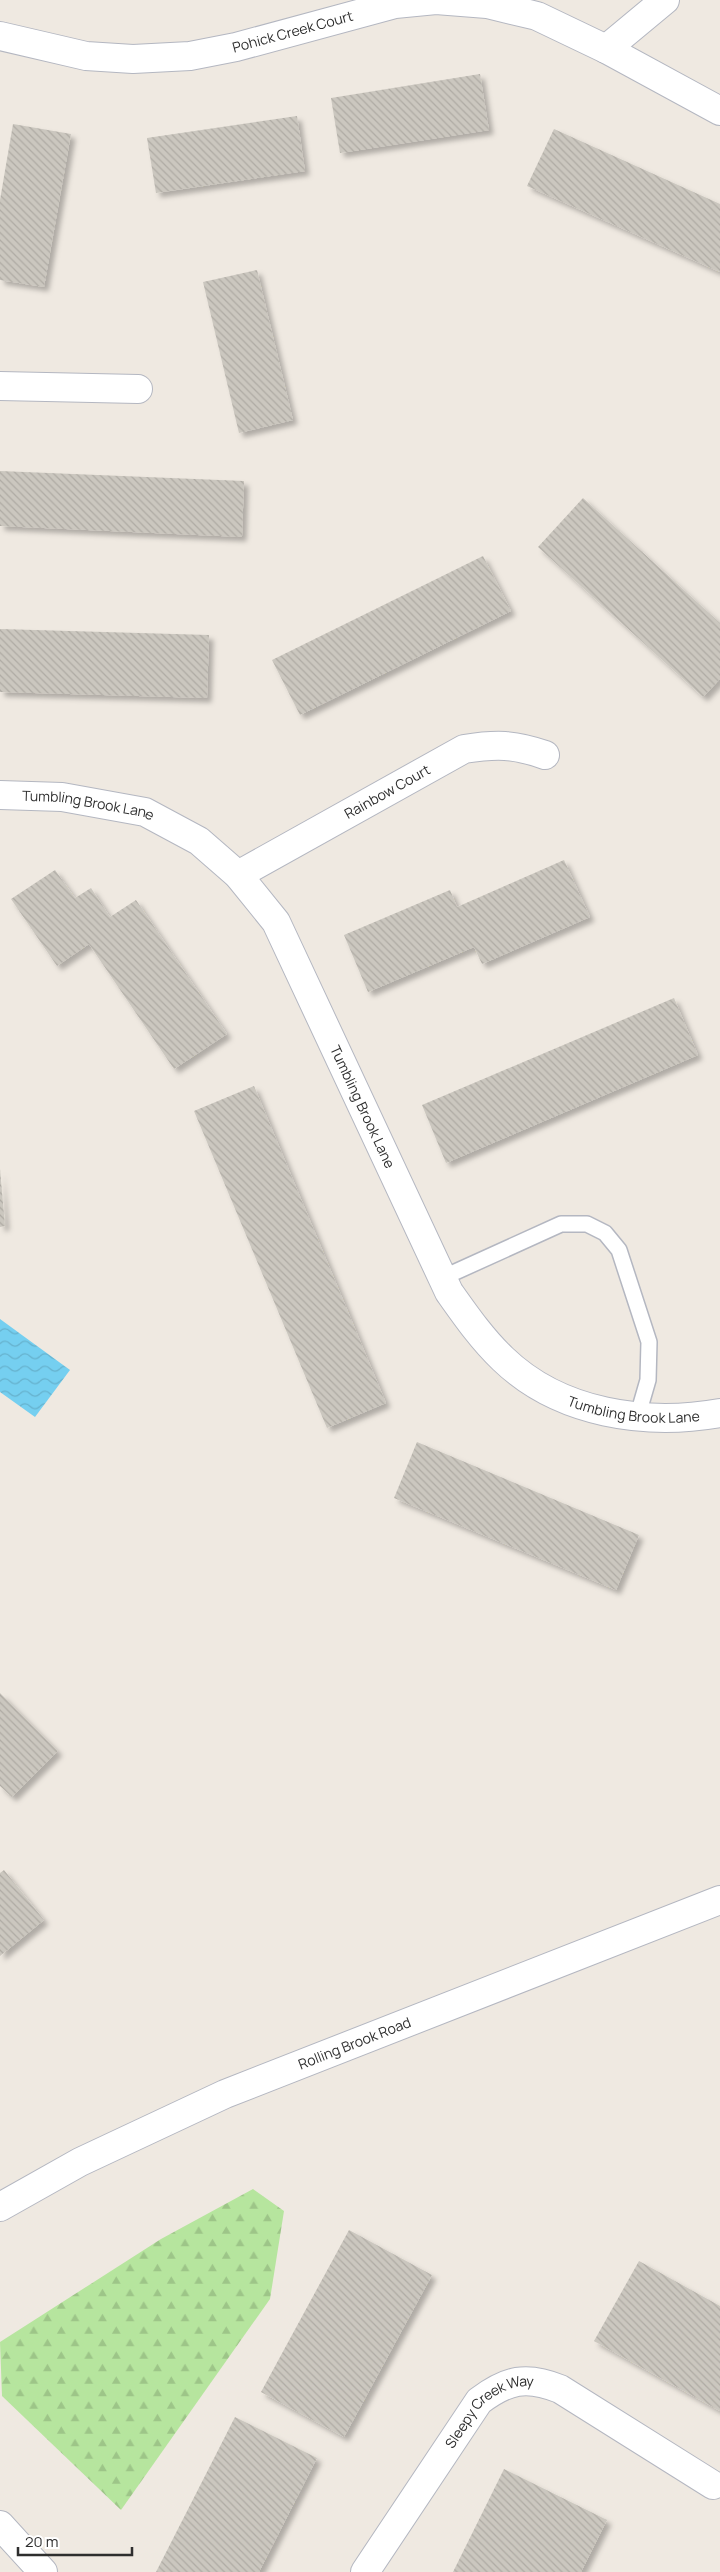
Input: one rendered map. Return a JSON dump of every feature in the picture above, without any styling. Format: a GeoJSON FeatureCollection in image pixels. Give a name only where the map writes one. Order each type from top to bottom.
{"type":"FeatureCollection","features":[{"type":"Feature","properties":{"kind":"street","name":"Pohick Creek Court"},"geometry":{"type":"LineString","coordinates":[[0,36],[86,56],[133,59],[190,56],[236,47],[395,4],[436,0],[487,4],[537,16],[606,48],[720,111]]}},
{"type":"Feature","properties":{"kind":"street"},"geometry":{"type":"LineString","coordinates":[[606,48],[665,0]]}},
{"type":"Feature","properties":{"kind":"street"},"geometry":{"type":"LineString","coordinates":[[0,386],[138,389]]}},
{"type":"Feature","properties":{"kind":"street","name":"Rainbow Court"},"geometry":{"type":"LineString","coordinates":[[238,874],[464,749],[496,744],[521,746],[545,755]]}},
{"type":"Feature","properties":{"kind":"street","name":"Tumbling Brook Lane"},"geometry":{"type":"LineString","coordinates":[[0,795],[62,797],[145,812],[199,841],[238,874],[276,922],[442,1278],[477,1332],[505,1361],[545,1390],[590,1408],[637,1418],[688,1418],[720,1413]]}},
{"type":"Feature","properties":{"kind":"street","name":"Rolling Brook Road"},"geometry":{"type":"LineString","coordinates":[[0,2207],[80,2162],[225,2094],[720,1900]]}},
{"type":"Feature","properties":{"kind":"street","name":"Sleepy Creek Way"},"geometry":{"type":"LineString","coordinates":[[365,2572],[479,2401],[498,2386],[522,2380],[546,2383],[560,2389],[713,2485]]}},
{"type":"Feature","properties":{"kind":"street"},"geometry":{"type":"LineString","coordinates":[[0,2525],[43,2572]]}},
{"type":"Feature","properties":{"kind":"lane"},"geometry":{"type":"LineString","coordinates":[[442,1278],[561,1224],[587,1224],[605,1233],[619,1250],[649,1342],[648,1380],[637,1418]]}},
{"type":"Feature","properties":{"kind":"green space"},"geometry":{"type":"Polygon","coordinates":[[[253,2189],[284,2211],[270,2299],[121,2510],[2,2396],[0,2342],[161,2239],[253,2189]]]}},
{"type":"Feature","properties":{"kind":"water"},"geometry":{"type":"Polygon","coordinates":[[[0,1319],[70,1370],[35,1417],[0,1392],[0,1319]]]}},
{"type":"Feature","properties":{"kind":"building"},"geometry":{"type":"Polygon","coordinates":[[[480,74],[489,130],[340,153],[331,98],[480,74]]]}},
{"type":"Feature","properties":{"kind":"building"},"geometry":{"type":"Polygon","coordinates":[[[297,116],[305,171],[156,193],[147,138],[297,116]]]}},
{"type":"Feature","properties":{"kind":"building"},"geometry":{"type":"Polygon","coordinates":[[[13,124],[71,134],[44,287],[0,280],[0,200],[13,124]]]}},
{"type":"Feature","properties":{"kind":"building"},"geometry":{"type":"Polygon","coordinates":[[[554,129],[720,204],[720,272],[527,186],[554,129]]]}},
{"type":"Feature","properties":{"kind":"building"},"geometry":{"type":"Polygon","coordinates":[[[257,270],[293,420],[239,433],[203,282],[257,270]]]}},
{"type":"Feature","properties":{"kind":"building"},"geometry":{"type":"Polygon","coordinates":[[[0,471],[244,481],[242,537],[0,526],[0,471]]]}},
{"type":"Feature","properties":{"kind":"building"},"geometry":{"type":"Polygon","coordinates":[[[583,498],[720,623],[720,679],[703,697],[538,547],[583,498]]]}},
{"type":"Feature","properties":{"kind":"building"},"geometry":{"type":"Polygon","coordinates":[[[483,556],[511,611],[300,715],[272,660],[483,556]]]}},
{"type":"Feature","properties":{"kind":"building"},"geometry":{"type":"Polygon","coordinates":[[[0,629],[209,635],[207,698],[0,692],[0,629]]]}},
{"type":"Feature","properties":{"kind":"building"},"geometry":{"type":"Polygon","coordinates":[[[564,860],[590,917],[482,964],[474,947],[368,992],[344,935],[450,890],[457,907],[564,860]]]}},
{"type":"Feature","properties":{"kind":"building"},"geometry":{"type":"Polygon","coordinates":[[[55,870],[75,898],[91,888],[110,917],[136,900],[227,1034],[174,1069],[89,944],[57,966],[11,899],[55,870]]]}},
{"type":"Feature","properties":{"kind":"building"},"geometry":{"type":"Polygon","coordinates":[[[674,998],[698,1055],[446,1163],[422,1105],[674,998]]]}},
{"type":"Feature","properties":{"kind":"building"},"geometry":{"type":"Polygon","coordinates":[[[254,1086],[386,1403],[327,1428],[194,1111],[254,1086]]]}},
{"type":"Feature","properties":{"kind":"building"},"geometry":{"type":"Polygon","coordinates":[[[0,1169],[5,1226],[0,1227],[0,1169]]]}},
{"type":"Feature","properties":{"kind":"building"},"geometry":{"type":"Polygon","coordinates":[[[417,1442],[639,1535],[616,1590],[394,1498],[417,1442]]]}},
{"type":"Feature","properties":{"kind":"building"},"geometry":{"type":"Polygon","coordinates":[[[0,1693],[58,1751],[12,1797],[0,1786],[0,1693]]]}},
{"type":"Feature","properties":{"kind":"building"},"geometry":{"type":"Polygon","coordinates":[[[4,1870],[44,1920],[0,1956],[0,1873],[4,1870]]]}},
{"type":"Feature","properties":{"kind":"building"},"geometry":{"type":"Polygon","coordinates":[[[349,2230],[432,2275],[344,2437],[261,2392],[349,2230]]]}},
{"type":"Feature","properties":{"kind":"building"},"geometry":{"type":"Polygon","coordinates":[[[639,2261],[720,2306],[720,2411],[594,2341],[639,2261]]]}},
{"type":"Feature","properties":{"kind":"building"},"geometry":{"type":"Polygon","coordinates":[[[235,2417],[317,2458],[259,2572],[156,2572],[235,2417]]]}},
{"type":"Feature","properties":{"kind":"building"},"geometry":{"type":"Polygon","coordinates":[[[504,2469],[607,2520],[581,2572],[453,2572],[504,2469]]]}}]}
